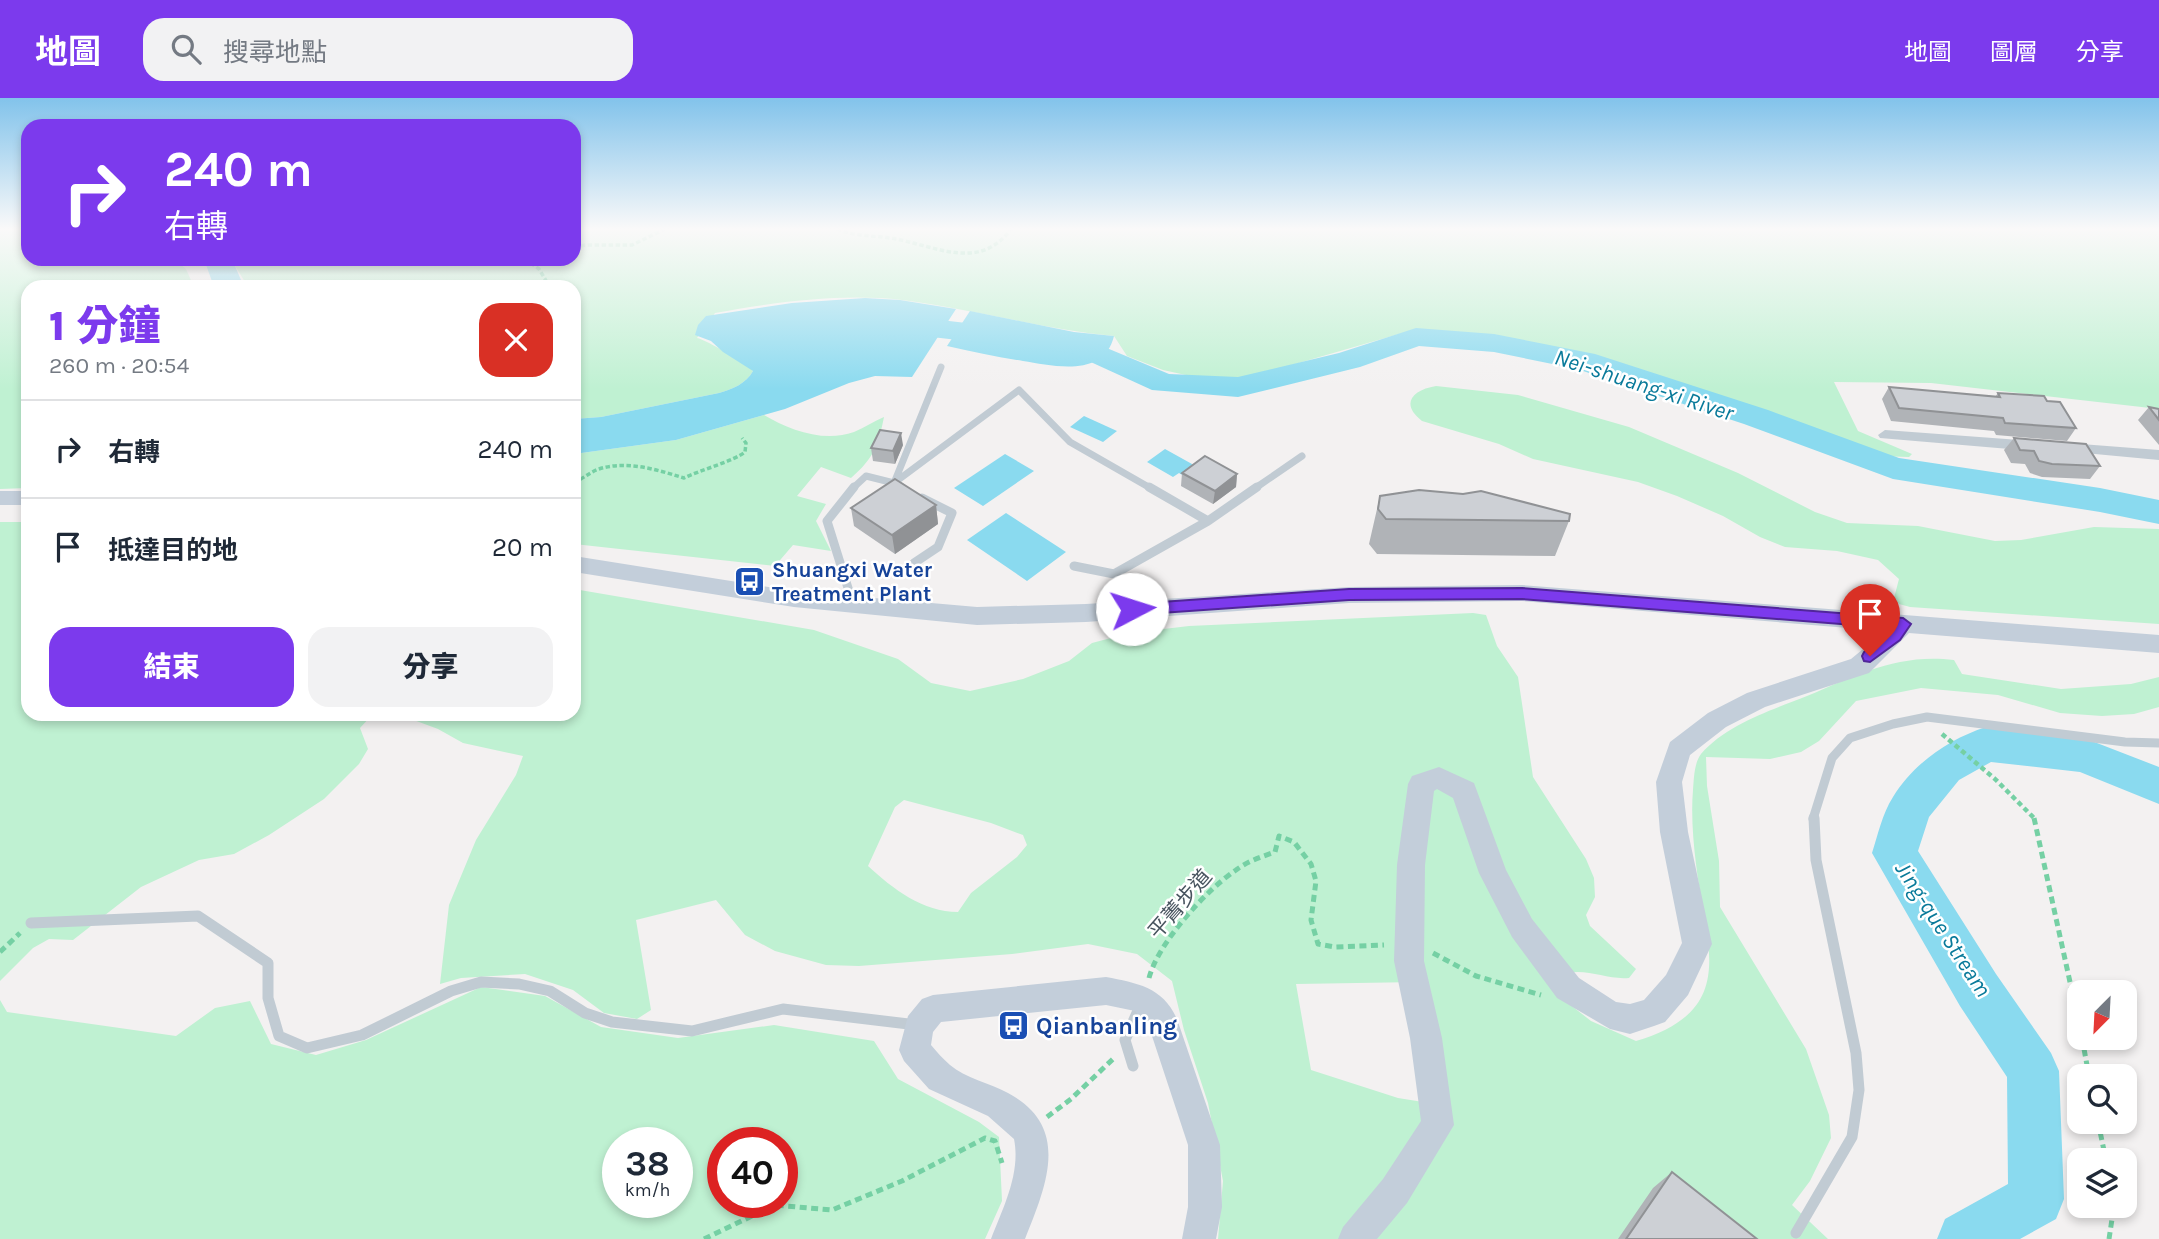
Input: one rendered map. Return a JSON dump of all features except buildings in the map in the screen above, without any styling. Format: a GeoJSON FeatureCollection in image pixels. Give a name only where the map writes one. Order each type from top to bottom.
{"type":"FeatureCollection","features":[{"type":"Feature","properties":{"kind":"street"},"geometry":{"type":"LineString","coordinates":[[1885,435],[2159,455]]}},
{"type":"Feature","properties":{"kind":"street"},"geometry":{"type":"LineString","coordinates":[[0,498],[21,498]]}},
{"type":"Feature","properties":{"kind":"street"},"geometry":{"type":"LineString","coordinates":[[581,565],[794,599],[977,617],[1086,613],[1349,595],[1522,593],[2159,644]]}},
{"type":"Feature","properties":{"kind":"street"},"geometry":{"type":"LineString","coordinates":[[1355,1239],[1395,1191],[1438,1125],[1426,1038],[1409,961],[1399,943],[1420,784],[1439,778],[1465,791],[1493,873],[1522,928],[1568,988],[1611,1015],[1630,1019],[1654,1012],[1677,985],[1697,944],[1674,832],[1670,782],[1679,749],[1717,720],[1756,700],[1860,666],[1894,636],[1903,624]]}},
{"type":"Feature","properties":{"kind":"street"},"geometry":{"type":"LineString","coordinates":[[1008,1239],[1025,1196],[1031,1169],[1032,1145],[1029,1130],[999,1105],[940,1078],[915,1050],[919,1026],[933,1009],[1106,991],[1144,999],[1163,1020],[1204,1144],[1205,1208],[1199,1239]]}},
{"type":"Feature","properties":{"kind":"lane"},"geometry":{"type":"LineString","coordinates":[[894,483],[941,367]]}},
{"type":"Feature","properties":{"kind":"lane"},"geometry":{"type":"LineString","coordinates":[[894,483],[1019,390],[1070,443],[1208,521]]}},
{"type":"Feature","properties":{"kind":"lane"},"geometry":{"type":"LineString","coordinates":[[1074,566],[1114,574],[1208,521],[1302,456]]}},
{"type":"Feature","properties":{"kind":"lane"},"geometry":{"type":"LineString","coordinates":[[853,604],[827,521],[843,498],[866,476],[906,489]]}},
{"type":"Feature","properties":{"kind":"lane"},"geometry":{"type":"LineString","coordinates":[[914,563],[938,547],[952,513],[917,495]]}},
{"type":"Feature","properties":{"kind":"lane"},"geometry":{"type":"LineString","coordinates":[[1796,1233],[1852,1137],[1859,1090],[1856,1053],[1816,860],[1813,820],[1832,758],[1850,738],[1893,724],[1927,717],[2125,742],[2159,743]]}},
{"type":"Feature","properties":{"kind":"lane"},"geometry":{"type":"LineString","coordinates":[[31,923],[198,916],[268,963],[268,998],[279,1036],[306,1048],[362,1035],[451,991],[481,982],[519,984],[550,990],[585,1013],[612,1022],[692,1031],[783,1009],[919,1026]]}},
{"type":"Feature","properties":{"kind":"lane"},"geometry":{"type":"LineString","coordinates":[[1133,1066],[1125,1040],[1144,999]]}},
{"type":"Feature","properties":{"kind":"path"},"geometry":{"type":"LineString","coordinates":[[581,478],[592,471],[621,467],[656,469],[684,478],[708,466],[739,457],[745,452],[746,443],[742,438]]}},
{"type":"Feature","properties":{"kind":"path"},"geometry":{"type":"LineString","coordinates":[[1947,740],[1995,779],[2035,819],[2070,980]]}},
{"type":"Feature","properties":{"kind":"path","name":"平菁步道"},"geometry":{"type":"LineString","coordinates":[[1144,999],[1153,962],[1215,886],[1241,864],[1256,856],[1275,852],[1279,836],[1290,837],[1306,853],[1312,867],[1317,887],[1310,918],[1318,944],[1331,949],[1345,949],[1399,943],[1476,976],[1550,998]]}},
{"type":"Feature","properties":{"kind":"path"},"geometry":{"type":"LineString","coordinates":[[0,952],[31,923]]}},
{"type":"Feature","properties":{"kind":"path"},"geometry":{"type":"LineString","coordinates":[[1029,1130],[1071,1099],[1111,1061]]}},
{"type":"Feature","properties":{"kind":"path"},"geometry":{"type":"LineString","coordinates":[[704,1239],[775,1205],[832,1210],[901,1181],[985,1138],[995,1141],[1002,1156],[1002,1173]]}},
{"type":"Feature","properties":{"kind":"path"},"geometry":{"type":"LineString","coordinates":[[2109,1239],[2112,1218]]}},
{"type":"Feature","properties":{"kind":"green space"},"geometry":{"type":"Polygon","coordinates":[[[0,282],[21,282],[21,488],[0,489],[0,282]]]}},
{"type":"Feature","properties":{"kind":"green space"},"geometry":{"type":"Polygon","coordinates":[[[581,282],[2159,282],[2159,409],[1931,383],[1834,382],[1858,431],[1912,454],[1909,457],[1877,456],[1661,380],[1503,337],[1413,330],[1247,378],[1204,379],[1163,370],[1127,356],[1114,336],[879,298],[785,302],[715,313],[697,338],[753,371],[743,383],[719,393],[601,417],[581,418],[581,282]]]}},
{"type":"Feature","properties":{"kind":"green space"},"geometry":{"type":"Polygon","coordinates":[[[1436,386],[1518,395],[1629,427],[1738,473],[1815,512],[1847,523],[1918,526],[1995,541],[2021,540],[2094,527],[2159,529],[2159,624],[1910,607],[1899,604],[1894,598],[1899,579],[1878,560],[1837,551],[1785,547],[1760,537],[1723,516],[1638,482],[1533,459],[1499,444],[1422,421],[1412,409],[1412,399],[1415,394],[1436,386]]]}},
{"type":"Feature","properties":{"kind":"green space"},"geometry":{"type":"Polygon","coordinates":[[[764,415],[796,430],[831,436],[854,432],[884,417],[874,451],[851,478],[821,467],[797,496],[826,504],[816,521],[831,551],[793,545],[775,566],[581,545],[581,453],[676,440],[764,415]]]}},
{"type":"Feature","properties":{"kind":"green space"},"geometry":{"type":"Polygon","coordinates":[[[0,522],[21,522],[21,721],[366,721],[360,728],[368,749],[359,764],[324,799],[234,854],[199,860],[141,887],[73,940],[49,939],[33,948],[0,981],[0,522]]]}},
{"type":"Feature","properties":{"kind":"green space"},"geometry":{"type":"Polygon","coordinates":[[[581,590],[814,630],[898,659],[931,683],[970,691],[1023,679],[1069,661],[1092,643],[1130,633],[1189,626],[1473,613],[1486,615],[1497,646],[1518,677],[1533,777],[1586,859],[1594,878],[1595,897],[1586,915],[1590,926],[1636,969],[1629,978],[1583,972],[1568,973],[1559,996],[1591,1021],[1636,1041],[1669,1028],[1691,1012],[1704,992],[1709,971],[1709,947],[1694,846],[1694,781],[1701,754],[1724,734],[1765,713],[1861,674],[1914,660],[1954,660],[1962,674],[2061,689],[2131,684],[2159,677],[2159,707],[2134,714],[2102,716],[2060,713],[1998,695],[1921,688],[1856,701],[1819,741],[1801,752],[1770,759],[1706,757],[1707,786],[1719,861],[1720,907],[1806,1049],[1829,1115],[1831,1138],[1810,1181],[1792,1205],[1828,1239],[1218,1239],[1223,1181],[1208,1103],[1184,1030],[1172,981],[1137,954],[1088,944],[1012,954],[859,966],[826,965],[775,951],[745,935],[716,900],[636,920],[651,1010],[637,1019],[604,1013],[573,990],[525,974],[461,978],[440,984],[449,905],[476,840],[516,775],[523,756],[463,743],[416,721],[581,721],[581,590]],[[904,800],[895,807],[868,866],[909,898],[933,908],[958,912],[971,893],[1017,857],[1027,845],[1023,835],[991,823],[904,800]],[[1418,982],[1296,984],[1311,1070],[1398,1098],[1448,1106],[1418,982]]]}},
{"type":"Feature","properties":{"kind":"green space"},"geometry":{"type":"Polygon","coordinates":[[[481,987],[545,996],[601,1027],[678,1038],[774,1025],[874,1041],[898,1079],[979,1122],[999,1137],[1002,1201],[985,1239],[0,1239],[0,1000],[7,1012],[176,1036],[215,1008],[250,1001],[271,1044],[316,1055],[366,1040],[481,987]]]}},
{"type":"Feature","properties":{"kind":"water"},"geometry":{"type":"Polygon","coordinates":[[[865,298],[900,300],[956,309],[912,377],[875,376],[849,383],[785,409],[676,440],[581,453],[581,418],[601,417],[719,393],[734,388],[747,379],[753,371],[711,341],[695,335],[698,325],[706,316],[792,303],[865,298]]]}},
{"type":"Feature","properties":{"kind":"water"},"geometry":{"type":"Polygon","coordinates":[[[970,311],[1074,332],[1114,336],[1100,358],[1089,364],[1076,366],[1035,363],[947,346],[970,311]]]}},
{"type":"Feature","properties":{"kind":"water"},"geometry":{"type":"Polygon","coordinates":[[[1084,416],[1117,431],[1103,442],[1070,427],[1084,416]]]}},
{"type":"Feature","properties":{"kind":"water"},"geometry":{"type":"Polygon","coordinates":[[[1165,449],[1201,469],[1189,479],[1179,473],[1173,477],[1147,462],[1165,449]]]}},
{"type":"Feature","properties":{"kind":"water"},"geometry":{"type":"Polygon","coordinates":[[[1005,454],[1034,471],[983,506],[954,488],[1005,454]]]}},
{"type":"Feature","properties":{"kind":"water"},"geometry":{"type":"Polygon","coordinates":[[[1006,513],[1066,552],[1027,581],[967,540],[1006,513]]]}},
{"type":"Feature","properties":{"kind":"waterway","name":"Nei-shuang-xi River"},"geometry":{"type":"LineString","coordinates":[[890,328],[906,325],[1078,345],[1163,383],[1238,387],[1349,360],[1416,337],[1494,343],[1584,361],[1756,417],[1893,468],[2100,500],[2159,512]]}},
{"type":"Feature","properties":{"kind":"waterway","name":"Jing-que Stream"},"geometry":{"type":"LineString","coordinates":[[1965,1239],[2036,1199],[2033,1071],[1978,990],[1895,853],[1909,809],[1944,768],[1986,744],[2084,755],[2159,786]]}},
{"type":"Feature","properties":{"kind":"place","name":"Shuangxi Water Treatment Plant"},"geometry":{"type":"Point","coordinates":[749,582]}},
{"type":"Feature","properties":{"kind":"place","name":"Qianbanling"},"geometry":{"type":"Point","coordinates":[1013,1026]}},
{"type":"Feature","properties":{"kind":"route"},"geometry":{"type":"LineString","coordinates":[[1132,609],[1349,595],[1522,593],[1903,624],[1894,636],[1870,656]]}}]}
